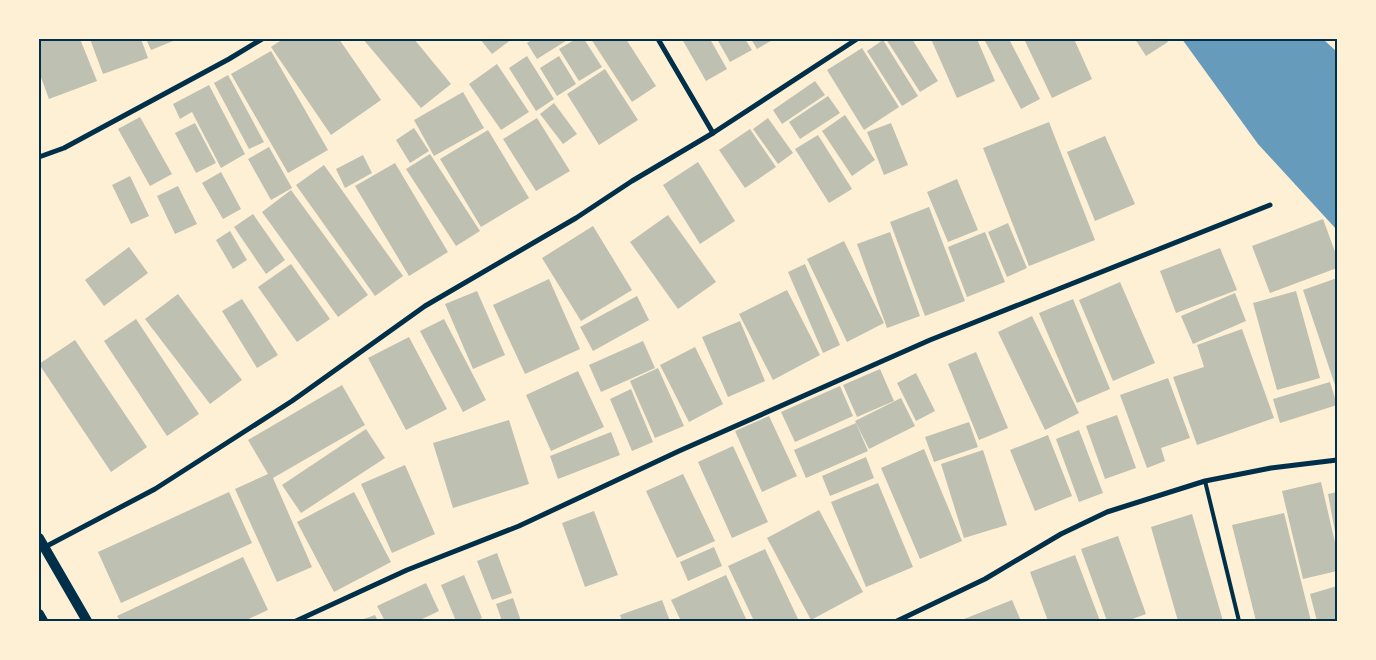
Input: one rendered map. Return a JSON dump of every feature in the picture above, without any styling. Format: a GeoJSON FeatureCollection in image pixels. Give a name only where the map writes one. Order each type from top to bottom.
{"type":"FeatureCollection","features":[{"type":"Feature","properties":{"kind":"main road"},"geometry":{"type":"LineString","coordinates":[[39,538],[87,621]]}},
{"type":"Feature","properties":{"kind":"main road"},"geometry":{"type":"LineString","coordinates":[[39,614],[43,621]]}},
{"type":"Feature","properties":{"kind":"street"},"geometry":{"type":"LineString","coordinates":[[39,157],[64,148],[229,59],[262,39]]}},
{"type":"Feature","properties":{"kind":"street"},"geometry":{"type":"LineString","coordinates":[[658,39],[713,133]]}},
{"type":"Feature","properties":{"kind":"street"},"geometry":{"type":"LineString","coordinates":[[45,547],[155,489],[292,401],[425,306],[576,218],[632,181],[713,133],[857,39]]}},
{"type":"Feature","properties":{"kind":"street"},"geometry":{"type":"LineString","coordinates":[[296,621],[407,570],[519,526],[878,362],[1270,205]]}},
{"type":"Feature","properties":{"kind":"street"},"geometry":{"type":"LineString","coordinates":[[897,621],[985,579],[1062,534],[1107,512],[1205,481],[1271,468],[1337,460]]}},
{"type":"Feature","properties":{"kind":"lane"},"geometry":{"type":"LineString","coordinates":[[1205,481],[1239,621]]}},
{"type":"Feature","properties":{"kind":"water"},"geometry":{"type":"Polygon","coordinates":[[[1182,39],[1323,39],[1337,52],[1337,230],[1258,144],[1182,39]]]}},
{"type":"Feature","properties":{"kind":"building"},"geometry":{"type":"Polygon","coordinates":[[[39,39],[80,39],[97,81],[49,99],[39,72],[39,39]]]}},
{"type":"Feature","properties":{"kind":"building"},"geometry":{"type":"Polygon","coordinates":[[[90,39],[141,39],[148,58],[103,74],[90,39]]]}},
{"type":"Feature","properties":{"kind":"building"},"geometry":{"type":"Polygon","coordinates":[[[146,39],[178,39],[151,50],[146,39]]]}},
{"type":"Feature","properties":{"kind":"building"},"geometry":{"type":"Polygon","coordinates":[[[283,39],[339,39],[381,100],[331,135],[271,47],[283,39]]]}},
{"type":"Feature","properties":{"kind":"building"},"geometry":{"type":"Polygon","coordinates":[[[363,39],[414,39],[451,84],[421,108],[363,39]]]}},
{"type":"Feature","properties":{"kind":"building"},"geometry":{"type":"Polygon","coordinates":[[[480,39],[512,39],[492,54],[480,39]]]}},
{"type":"Feature","properties":{"kind":"building"},"geometry":{"type":"Polygon","coordinates":[[[533,39],[569,39],[537,59],[527,43],[533,39]]]}},
{"type":"Feature","properties":{"kind":"building"},"geometry":{"type":"Polygon","coordinates":[[[576,39],[584,39],[602,67],[579,81],[559,49],[576,39]]]}},
{"type":"Feature","properties":{"kind":"building"},"geometry":{"type":"Polygon","coordinates":[[[591,39],[626,39],[656,86],[632,102],[591,39]]]}},
{"type":"Feature","properties":{"kind":"building"},"geometry":{"type":"Polygon","coordinates":[[[682,39],[710,39],[727,69],[706,81],[682,39]]]}},
{"type":"Feature","properties":{"kind":"building"},"geometry":{"type":"Polygon","coordinates":[[[717,39],[745,39],[752,50],[730,62],[717,39]]]}},
{"type":"Feature","properties":{"kind":"building"},"geometry":{"type":"Polygon","coordinates":[[[751,39],[774,39],[757,49],[751,39]]]}},
{"type":"Feature","properties":{"kind":"building"},"geometry":{"type":"Polygon","coordinates":[[[886,39],[912,39],[938,81],[920,92],[886,39]]]}},
{"type":"Feature","properties":{"kind":"building"},"geometry":{"type":"Polygon","coordinates":[[[931,39],[977,39],[995,81],[957,98],[931,39]]]}},
{"type":"Feature","properties":{"kind":"building"},"geometry":{"type":"Polygon","coordinates":[[[984,39],[1009,39],[1040,99],[1021,109],[984,39]]]}},
{"type":"Feature","properties":{"kind":"building"},"geometry":{"type":"Polygon","coordinates":[[[1024,39],[1074,39],[1092,79],[1052,98],[1024,39]]]}},
{"type":"Feature","properties":{"kind":"building"},"geometry":{"type":"Polygon","coordinates":[[[1135,39],[1166,39],[1168,42],[1146,56],[1135,39]]]}},
{"type":"Feature","properties":{"kind":"building"},"geometry":{"type":"Polygon","coordinates":[[[883,40],[918,96],[902,106],[867,51],[883,40]]]}},
{"type":"Feature","properties":{"kind":"building"},"geometry":{"type":"Polygon","coordinates":[[[862,48],[899,107],[864,130],[827,70],[862,48]]]}},
{"type":"Feature","properties":{"kind":"building"},"geometry":{"type":"Polygon","coordinates":[[[271,51],[328,150],[288,173],[231,74],[271,51]]]}},
{"type":"Feature","properties":{"kind":"building"},"geometry":{"type":"Polygon","coordinates":[[[527,56],[554,99],[536,111],[509,68],[527,56]]]}},
{"type":"Feature","properties":{"kind":"building"},"geometry":{"type":"Polygon","coordinates":[[[559,56],[576,84],[557,96],[540,68],[559,56]]]}},
{"type":"Feature","properties":{"kind":"building"},"geometry":{"type":"Polygon","coordinates":[[[497,64],[529,112],[501,130],[469,84],[497,64]]]}},
{"type":"Feature","properties":{"kind":"building"},"geometry":{"type":"Polygon","coordinates":[[[605,69],[638,120],[599,145],[567,94],[605,69]]]}},
{"type":"Feature","properties":{"kind":"building"},"geometry":{"type":"Polygon","coordinates":[[[228,75],[264,142],[249,149],[214,83],[228,75]]]}},
{"type":"Feature","properties":{"kind":"building"},"geometry":{"type":"Polygon","coordinates":[[[815,81],[825,95],[782,124],[773,110],[815,81]]]}},
{"type":"Feature","properties":{"kind":"building"},"geometry":{"type":"Polygon","coordinates":[[[209,85],[245,154],[221,168],[192,112],[180,119],[173,104],[209,85]]]}},
{"type":"Feature","properties":{"kind":"building"},"geometry":{"type":"Polygon","coordinates":[[[463,92],[484,128],[434,156],[414,120],[463,92]]]}},
{"type":"Feature","properties":{"kind":"building"},"geometry":{"type":"Polygon","coordinates":[[[828,96],[840,113],[800,139],[789,122],[828,96]]]}},
{"type":"Feature","properties":{"kind":"building"},"geometry":{"type":"Polygon","coordinates":[[[554,103],[577,134],[563,144],[540,114],[554,103]]]}},
{"type":"Feature","properties":{"kind":"building"},"geometry":{"type":"Polygon","coordinates":[[[845,115],[875,160],[852,176],[822,131],[845,115]]]}},
{"type":"Feature","properties":{"kind":"building"},"geometry":{"type":"Polygon","coordinates":[[[140,117],[172,174],[150,186],[118,129],[140,117]]]}},
{"type":"Feature","properties":{"kind":"building"},"geometry":{"type":"Polygon","coordinates":[[[537,118],[570,171],[536,191],[503,139],[537,118]]]}},
{"type":"Feature","properties":{"kind":"building"},"geometry":{"type":"Polygon","coordinates":[[[768,118],[793,153],[778,164],[753,129],[768,118]]]}},
{"type":"Feature","properties":{"kind":"building"},"geometry":{"type":"Polygon","coordinates":[[[1049,122],[1095,240],[1029,266],[983,148],[1049,122]]]}},
{"type":"Feature","properties":{"kind":"building"},"geometry":{"type":"Polygon","coordinates":[[[195,123],[216,163],[196,173],[175,133],[195,123]]]}},
{"type":"Feature","properties":{"kind":"building"},"geometry":{"type":"Polygon","coordinates":[[[891,123],[908,165],[884,175],[867,132],[891,123]]]}},
{"type":"Feature","properties":{"kind":"building"},"geometry":{"type":"Polygon","coordinates":[[[414,128],[429,151],[410,163],[396,140],[414,128]]]}},
{"type":"Feature","properties":{"kind":"building"},"geometry":{"type":"Polygon","coordinates":[[[750,129],[776,167],[745,188],[719,150],[750,129]]]}},
{"type":"Feature","properties":{"kind":"building"},"geometry":{"type":"Polygon","coordinates":[[[488,130],[529,198],[481,227],[440,159],[488,130]]]}},
{"type":"Feature","properties":{"kind":"building"},"geometry":{"type":"Polygon","coordinates":[[[818,135],[852,189],[829,203],[795,149],[818,135]]]}},
{"type":"Feature","properties":{"kind":"building"},"geometry":{"type":"Polygon","coordinates":[[[1105,136],[1135,204],[1095,221],[1067,152],[1105,136]]]}},
{"type":"Feature","properties":{"kind":"building"},"geometry":{"type":"Polygon","coordinates":[[[269,147],[292,188],[271,200],[248,159],[269,147]]]}},
{"type":"Feature","properties":{"kind":"building"},"geometry":{"type":"Polygon","coordinates":[[[430,154],[480,231],[456,246],[406,169],[430,154]]]}},
{"type":"Feature","properties":{"kind":"building"},"geometry":{"type":"Polygon","coordinates":[[[363,155],[372,173],[345,188],[336,169],[363,155]]]}},
{"type":"Feature","properties":{"kind":"building"},"geometry":{"type":"Polygon","coordinates":[[[698,162],[735,221],[700,244],[663,185],[698,162]]]}},
{"type":"Feature","properties":{"kind":"building"},"geometry":{"type":"Polygon","coordinates":[[[395,163],[448,252],[409,276],[355,186],[395,163]]]}},
{"type":"Feature","properties":{"kind":"building"},"geometry":{"type":"Polygon","coordinates":[[[324,165],[403,276],[375,296],[296,185],[324,165]]]}},
{"type":"Feature","properties":{"kind":"building"},"geometry":{"type":"Polygon","coordinates":[[[221,172],[241,209],[223,219],[202,183],[221,172]]]}},
{"type":"Feature","properties":{"kind":"building"},"geometry":{"type":"Polygon","coordinates":[[[130,176],[149,216],[131,224],[112,185],[130,176]]]}},
{"type":"Feature","properties":{"kind":"building"},"geometry":{"type":"Polygon","coordinates":[[[957,179],[978,230],[948,242],[927,192],[957,179]]]}},
{"type":"Feature","properties":{"kind":"building"},"geometry":{"type":"Polygon","coordinates":[[[178,186],[197,224],[175,234],[157,196],[178,186]]]}},
{"type":"Feature","properties":{"kind":"building"},"geometry":{"type":"Polygon","coordinates":[[[291,190],[368,295],[338,317],[262,212],[291,190]]]}},
{"type":"Feature","properties":{"kind":"building"},"geometry":{"type":"Polygon","coordinates":[[[929,207],[965,301],[925,316],[890,222],[929,207]]]}},
{"type":"Feature","properties":{"kind":"building"},"geometry":{"type":"Polygon","coordinates":[[[253,214],[285,260],[266,274],[234,227],[253,214]]]}},
{"type":"Feature","properties":{"kind":"building"},"geometry":{"type":"Polygon","coordinates":[[[668,215],[716,282],[678,309],[630,242],[668,215]]]}},
{"type":"Feature","properties":{"kind":"building"},"geometry":{"type":"Polygon","coordinates":[[[1323,219],[1337,257],[1337,268],[1270,293],[1252,246],[1323,219]]]}},
{"type":"Feature","properties":{"kind":"building"},"geometry":{"type":"Polygon","coordinates":[[[1008,223],[1027,268],[1007,277],[988,232],[1008,223]]]}},
{"type":"Feature","properties":{"kind":"building"},"geometry":{"type":"Polygon","coordinates":[[[593,226],[632,290],[581,321],[542,258],[593,226]]]}},
{"type":"Feature","properties":{"kind":"building"},"geometry":{"type":"Polygon","coordinates":[[[230,231],[247,260],[233,269],[216,240],[230,231]]]}},
{"type":"Feature","properties":{"kind":"building"},"geometry":{"type":"Polygon","coordinates":[[[890,232],[920,316],[887,328],[857,244],[890,232]]]}},
{"type":"Feature","properties":{"kind":"building"},"geometry":{"type":"Polygon","coordinates":[[[985,232],[1005,282],[967,297],[948,247],[985,232]]]}},
{"type":"Feature","properties":{"kind":"building"},"geometry":{"type":"Polygon","coordinates":[[[844,241],[884,323],[847,342],[807,259],[844,241]]]}},
{"type":"Feature","properties":{"kind":"building"},"geometry":{"type":"Polygon","coordinates":[[[129,247],[148,273],[104,306],[85,280],[129,247]]]}},
{"type":"Feature","properties":{"kind":"building"},"geometry":{"type":"Polygon","coordinates":[[[1220,248],[1237,290],[1176,313],[1160,271],[1220,248]]]}},
{"type":"Feature","properties":{"kind":"building"},"geometry":{"type":"Polygon","coordinates":[[[291,264],[330,319],[297,342],[258,287],[291,264]]]}},
{"type":"Feature","properties":{"kind":"building"},"geometry":{"type":"Polygon","coordinates":[[[805,264],[840,345],[823,353],[788,272],[805,264]]]}},
{"type":"Feature","properties":{"kind":"building"},"geometry":{"type":"Polygon","coordinates":[[[1337,278],[1337,391],[1303,290],[1337,278]]]}},
{"type":"Feature","properties":{"kind":"building"},"geometry":{"type":"Polygon","coordinates":[[[549,279],[580,349],[525,374],[493,305],[549,279]]]}},
{"type":"Feature","properties":{"kind":"building"},"geometry":{"type":"Polygon","coordinates":[[[1120,282],[1155,363],[1113,381],[1079,300],[1120,282]]]}},
{"type":"Feature","properties":{"kind":"building"},"geometry":{"type":"Polygon","coordinates":[[[787,290],[820,355],[773,380],[739,314],[787,290]]]}},
{"type":"Feature","properties":{"kind":"building"},"geometry":{"type":"Polygon","coordinates":[[[477,291],[505,355],[473,369],[445,304],[477,291]]]}},
{"type":"Feature","properties":{"kind":"building"},"geometry":{"type":"Polygon","coordinates":[[[1296,291],[1320,378],[1277,390],[1253,303],[1296,291]]]}},
{"type":"Feature","properties":{"kind":"building"},"geometry":{"type":"Polygon","coordinates":[[[1235,293],[1246,321],[1193,344],[1181,316],[1235,293]]]}},
{"type":"Feature","properties":{"kind":"building"},"geometry":{"type":"Polygon","coordinates":[[[178,294],[242,380],[210,404],[145,319],[178,294]]]}},
{"type":"Feature","properties":{"kind":"building"},"geometry":{"type":"Polygon","coordinates":[[[637,296],[649,320],[593,351],[580,327],[637,296]]]}},
{"type":"Feature","properties":{"kind":"building"},"geometry":{"type":"Polygon","coordinates":[[[242,299],[278,355],[257,368],[222,311],[242,299]]]}},
{"type":"Feature","properties":{"kind":"building"},"geometry":{"type":"Polygon","coordinates":[[[1073,299],[1110,389],[1077,403],[1039,313],[1073,299]]]}},
{"type":"Feature","properties":{"kind":"building"},"geometry":{"type":"Polygon","coordinates":[[[1032,316],[1079,413],[1045,430],[998,332],[1032,316]]]}},
{"type":"Feature","properties":{"kind":"building"},"geometry":{"type":"Polygon","coordinates":[[[136,319],[199,414],[167,436],[104,341],[136,319]]]}},
{"type":"Feature","properties":{"kind":"building"},"geometry":{"type":"Polygon","coordinates":[[[444,319],[486,400],[463,412],[420,331],[444,319]]]}},
{"type":"Feature","properties":{"kind":"building"},"geometry":{"type":"Polygon","coordinates":[[[740,321],[765,381],[728,397],[702,337],[740,321]]]}},
{"type":"Feature","properties":{"kind":"building"},"geometry":{"type":"Polygon","coordinates":[[[1242,329],[1274,418],[1197,445],[1173,377],[1204,367],[1197,345],[1242,329]]]}},
{"type":"Feature","properties":{"kind":"building"},"geometry":{"type":"Polygon","coordinates":[[[409,337],[447,409],[406,430],[368,358],[409,337]]]}},
{"type":"Feature","properties":{"kind":"building"},"geometry":{"type":"Polygon","coordinates":[[[75,340],[147,447],[111,472],[39,364],[75,340]]]}},
{"type":"Feature","properties":{"kind":"building"},"geometry":{"type":"Polygon","coordinates":[[[643,341],[655,368],[601,392],[589,365],[643,341]]]}},
{"type":"Feature","properties":{"kind":"building"},"geometry":{"type":"Polygon","coordinates":[[[695,347],[723,404],[689,422],[660,365],[695,347]]]}},
{"type":"Feature","properties":{"kind":"building"},"geometry":{"type":"Polygon","coordinates":[[[976,352],[1008,428],[979,440],[948,364],[976,352]]]}},
{"type":"Feature","properties":{"kind":"building"},"geometry":{"type":"Polygon","coordinates":[[[658,368],[684,426],[655,438],[630,381],[658,368]]]}},
{"type":"Feature","properties":{"kind":"building"},"geometry":{"type":"Polygon","coordinates":[[[880,369],[894,401],[857,417],[843,385],[880,369]]]}},
{"type":"Feature","properties":{"kind":"building"},"geometry":{"type":"Polygon","coordinates":[[[578,371],[604,427],[551,451],[526,395],[578,371]]]}},
{"type":"Feature","properties":{"kind":"building"},"geometry":{"type":"Polygon","coordinates":[[[916,373],[935,411],[916,421],[897,383],[916,373]]]}},
{"type":"Feature","properties":{"kind":"building"},"geometry":{"type":"Polygon","coordinates":[[[1168,378],[1190,438],[1161,448],[1165,461],[1147,468],[1120,395],[1168,378]]]}},
{"type":"Feature","properties":{"kind":"building"},"geometry":{"type":"Polygon","coordinates":[[[1330,382],[1337,405],[1280,423],[1273,399],[1330,382]]]}},
{"type":"Feature","properties":{"kind":"building"},"geometry":{"type":"Polygon","coordinates":[[[342,385],[365,425],[273,478],[312,567],[277,582],[235,489],[268,474],[248,440],[342,385]]]}},
{"type":"Feature","properties":{"kind":"building"},"geometry":{"type":"Polygon","coordinates":[[[840,386],[853,416],[795,442],[781,412],[840,386]]]}},
{"type":"Feature","properties":{"kind":"building"},"geometry":{"type":"Polygon","coordinates":[[[631,389],[653,442],[632,451],[610,399],[631,389]]]}},
{"type":"Feature","properties":{"kind":"building"},"geometry":{"type":"Polygon","coordinates":[[[901,398],[915,426],[869,449],[855,421],[901,398]]]}},
{"type":"Feature","properties":{"kind":"building"},"geometry":{"type":"Polygon","coordinates":[[[1117,415],[1136,468],[1105,479],[1086,426],[1117,415]]]}},
{"type":"Feature","properties":{"kind":"building"},"geometry":{"type":"Polygon","coordinates":[[[769,416],[797,476],[762,492],[735,431],[769,416]]]}},
{"type":"Feature","properties":{"kind":"building"},"geometry":{"type":"Polygon","coordinates":[[[509,420],[529,484],[453,508],[433,443],[509,420]]]}},
{"type":"Feature","properties":{"kind":"building"},"geometry":{"type":"Polygon","coordinates":[[[969,422],[978,447],[934,462],[925,437],[969,422]]]}},
{"type":"Feature","properties":{"kind":"building"},"geometry":{"type":"Polygon","coordinates":[[[856,423],[868,451],[806,478],[794,450],[856,423]]]}},
{"type":"Feature","properties":{"kind":"building"},"geometry":{"type":"Polygon","coordinates":[[[366,429],[385,458],[301,513],[282,485],[366,429]]]}},
{"type":"Feature","properties":{"kind":"building"},"geometry":{"type":"Polygon","coordinates":[[[1079,430],[1103,493],[1079,502],[1056,439],[1079,430]]]}},
{"type":"Feature","properties":{"kind":"building"},"geometry":{"type":"Polygon","coordinates":[[[611,432],[620,455],[558,479],[550,456],[611,432]]]}},
{"type":"Feature","properties":{"kind":"building"},"geometry":{"type":"Polygon","coordinates":[[[1048,435],[1072,496],[1035,511],[1010,450],[1048,435]]]}},
{"type":"Feature","properties":{"kind":"building"},"geometry":{"type":"Polygon","coordinates":[[[733,446],[768,522],[732,538],[698,462],[733,446]]]}},
{"type":"Feature","properties":{"kind":"building"},"geometry":{"type":"Polygon","coordinates":[[[924,449],[962,541],[920,559],[881,468],[924,449]]]}},
{"type":"Feature","properties":{"kind":"building"},"geometry":{"type":"Polygon","coordinates":[[[983,450],[1007,525],[964,538],[941,464],[983,450]]]}},
{"type":"Feature","properties":{"kind":"building"},"geometry":{"type":"Polygon","coordinates":[[[866,457],[874,478],[830,496],[822,476],[866,457]]]}},
{"type":"Feature","properties":{"kind":"building"},"geometry":{"type":"Polygon","coordinates":[[[405,465],[435,534],[392,553],[361,484],[405,465]]]}},
{"type":"Feature","properties":{"kind":"building"},"geometry":{"type":"Polygon","coordinates":[[[683,474],[715,541],[677,558],[646,491],[683,474]]]}},
{"type":"Feature","properties":{"kind":"building"},"geometry":{"type":"Polygon","coordinates":[[[1321,482],[1337,551],[1337,571],[1303,579],[1282,491],[1321,482]]]}},
{"type":"Feature","properties":{"kind":"building"},"geometry":{"type":"Polygon","coordinates":[[[878,483],[913,567],[866,587],[831,502],[878,483]]]}},
{"type":"Feature","properties":{"kind":"building"},"geometry":{"type":"Polygon","coordinates":[[[229,492],[252,543],[121,603],[98,552],[229,492]]]}},
{"type":"Feature","properties":{"kind":"building"},"geometry":{"type":"Polygon","coordinates":[[[354,492],[391,562],[334,592],[297,522],[354,492]]]}},
{"type":"Feature","properties":{"kind":"building"},"geometry":{"type":"Polygon","coordinates":[[[1337,492],[1337,537],[1336,537],[1328,494],[1337,492]]]}},
{"type":"Feature","properties":{"kind":"building"},"geometry":{"type":"Polygon","coordinates":[[[819,510],[863,592],[811,620],[767,538],[819,510]]]}},
{"type":"Feature","properties":{"kind":"building"},"geometry":{"type":"Polygon","coordinates":[[[594,511],[618,575],[585,587],[562,523],[594,511]]]}},
{"type":"Feature","properties":{"kind":"building"},"geometry":{"type":"Polygon","coordinates":[[[1284,513],[1311,621],[1256,621],[1232,525],[1284,513]]]}},
{"type":"Feature","properties":{"kind":"building"},"geometry":{"type":"Polygon","coordinates":[[[1192,514],[1223,621],[1178,621],[1151,527],[1192,514]]]}},
{"type":"Feature","properties":{"kind":"building"},"geometry":{"type":"Polygon","coordinates":[[[1118,536],[1146,614],[1127,621],[1107,621],[1081,549],[1118,536]]]}},
{"type":"Feature","properties":{"kind":"building"},"geometry":{"type":"Polygon","coordinates":[[[714,547],[722,566],[688,581],[680,562],[714,547]]]}},
{"type":"Feature","properties":{"kind":"building"},"geometry":{"type":"Polygon","coordinates":[[[765,549],[799,621],[754,621],[728,566],[765,549]]]}},
{"type":"Feature","properties":{"kind":"building"},"geometry":{"type":"Polygon","coordinates":[[[497,553],[512,593],[492,600],[477,561],[497,553]]]}},
{"type":"Feature","properties":{"kind":"building"},"geometry":{"type":"Polygon","coordinates":[[[1075,555],[1100,621],[1048,621],[1030,572],[1075,555]]]}},
{"type":"Feature","properties":{"kind":"building"},"geometry":{"type":"Polygon","coordinates":[[[243,557],[268,610],[244,621],[120,621],[117,616],[243,557]]]}},
{"type":"Feature","properties":{"kind":"building"},"geometry":{"type":"Polygon","coordinates":[[[464,575],[482,618],[473,621],[456,621],[441,585],[464,575]]]}},
{"type":"Feature","properties":{"kind":"building"},"geometry":{"type":"Polygon","coordinates":[[[726,575],[747,621],[681,621],[671,600],[726,575]]]}},
{"type":"Feature","properties":{"kind":"building"},"geometry":{"type":"Polygon","coordinates":[[[426,583],[439,611],[418,621],[385,621],[377,606],[426,583]]]}},
{"type":"Feature","properties":{"kind":"building"},"geometry":{"type":"Polygon","coordinates":[[[1337,586],[1337,621],[1317,621],[1310,594],[1337,586]]]}},
{"type":"Feature","properties":{"kind":"building"},"geometry":{"type":"Polygon","coordinates":[[[513,598],[521,621],[502,621],[496,604],[513,598]]]}},
{"type":"Feature","properties":{"kind":"building"},"geometry":{"type":"Polygon","coordinates":[[[662,600],[670,621],[622,621],[620,615],[662,600]]]}},
{"type":"Feature","properties":{"kind":"building"},"geometry":{"type":"Polygon","coordinates":[[[1012,600],[1021,621],[959,621],[1012,600]]]}},
{"type":"Feature","properties":{"kind":"building"},"geometry":{"type":"Polygon","coordinates":[[[375,615],[378,621],[358,621],[375,615]]]}}]}
